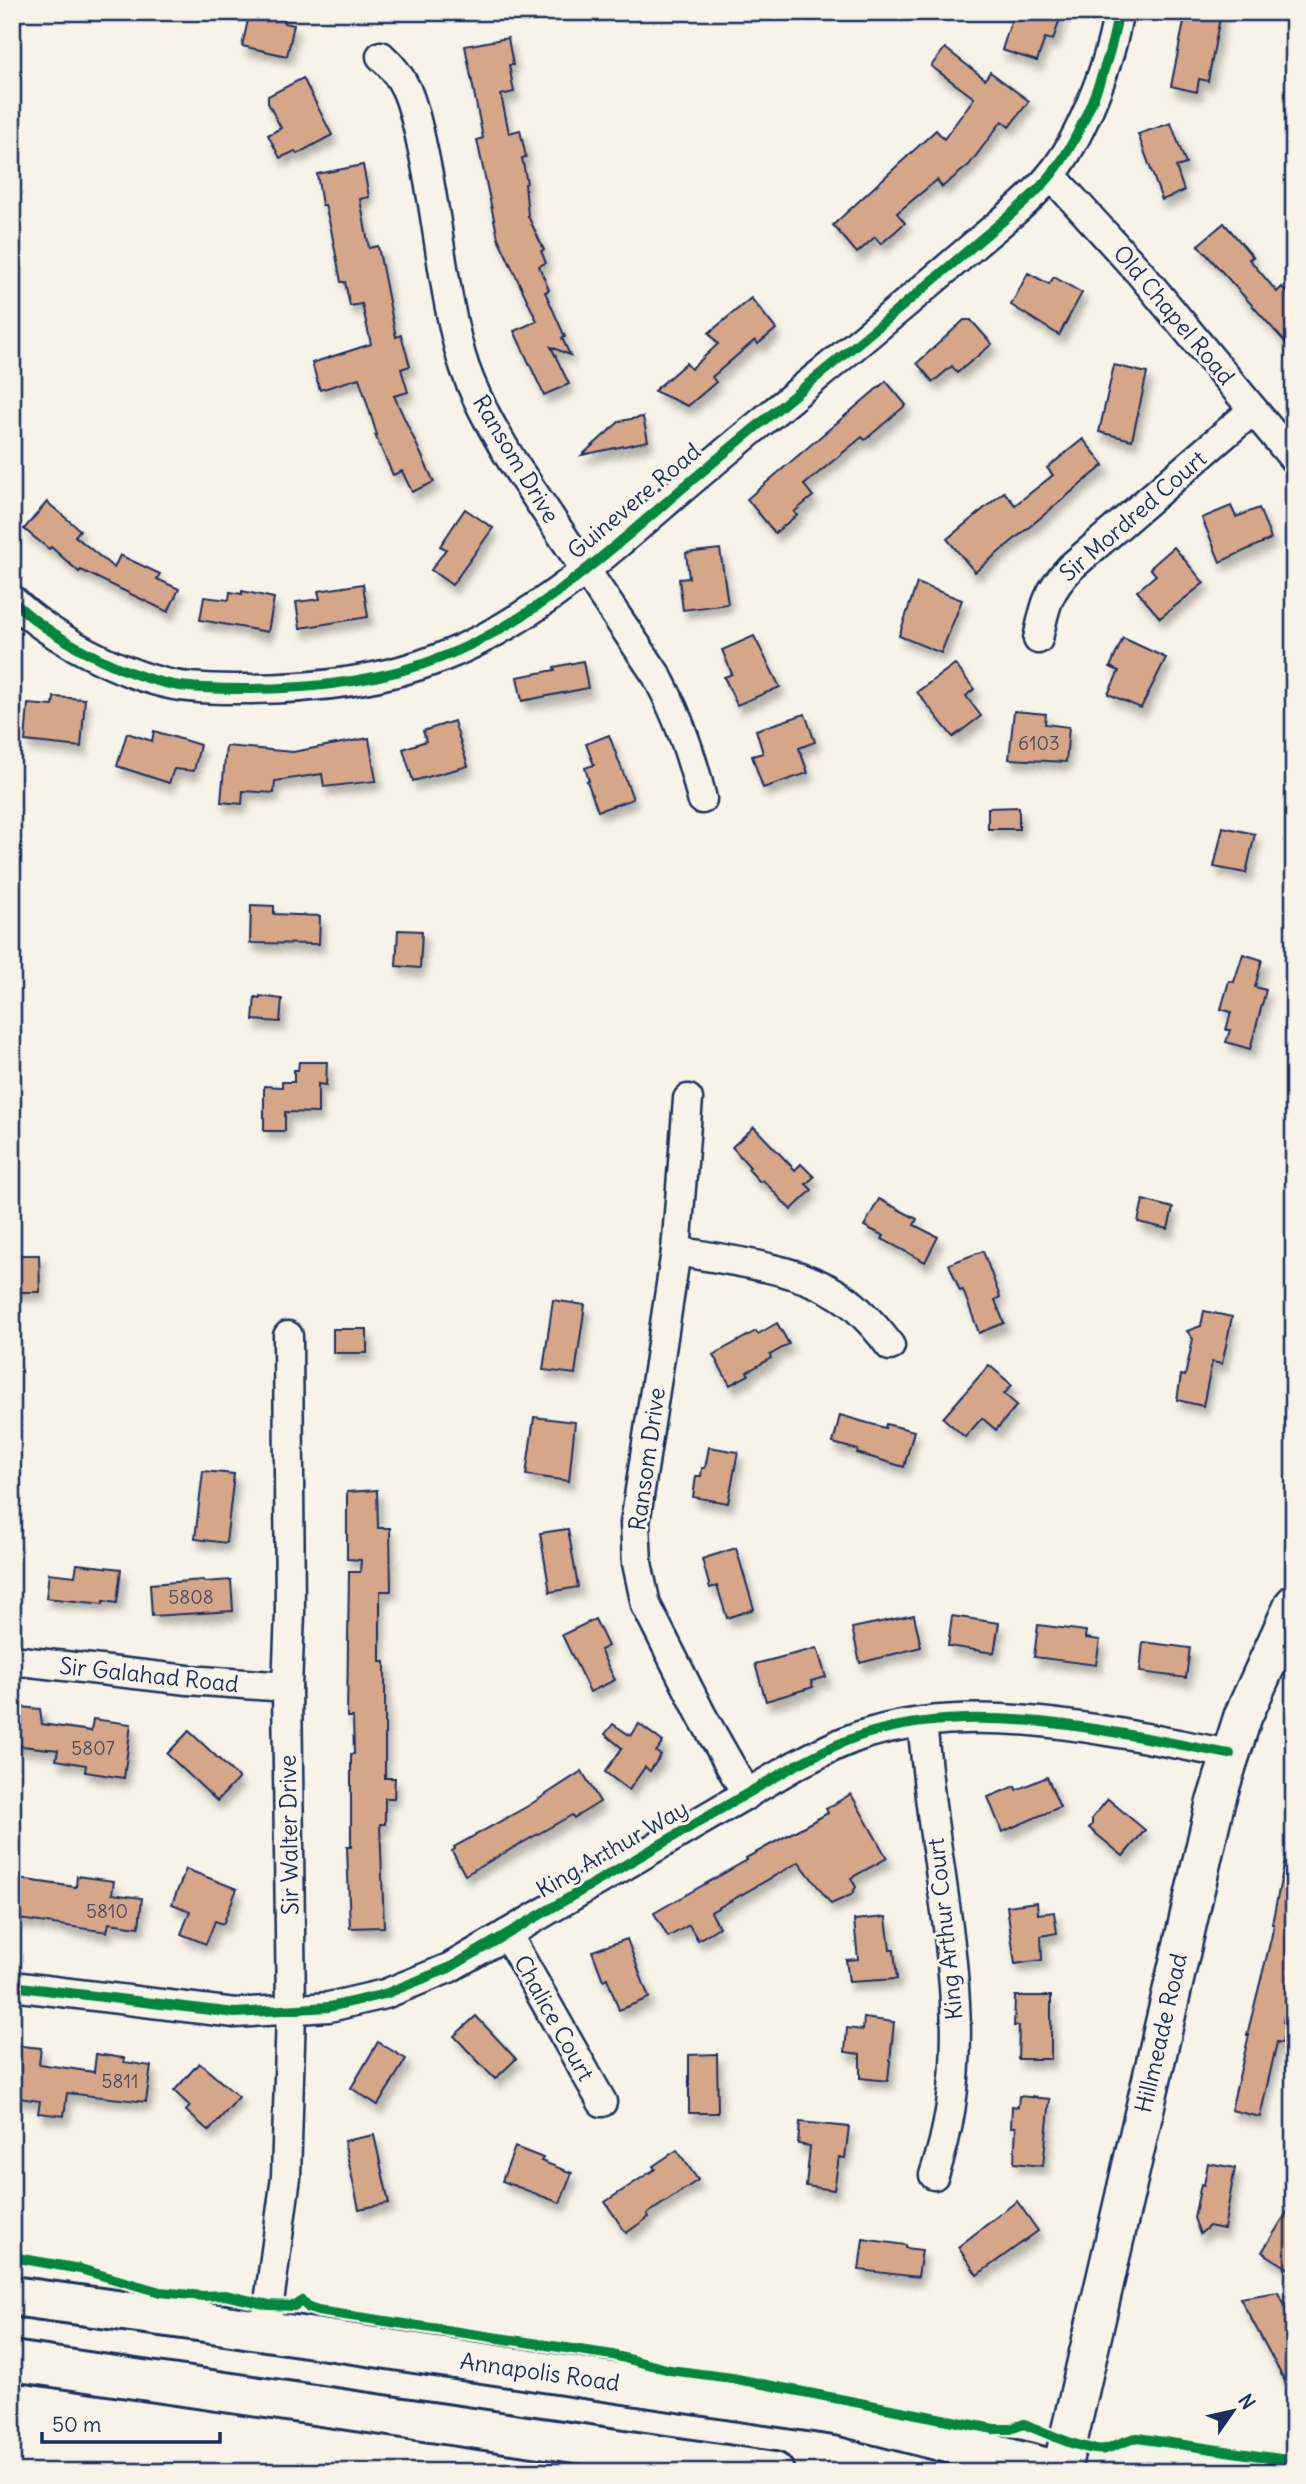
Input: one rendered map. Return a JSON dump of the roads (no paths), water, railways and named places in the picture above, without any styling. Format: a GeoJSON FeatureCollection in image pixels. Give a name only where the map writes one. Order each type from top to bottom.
{"type":"FeatureCollection","features":[{"type":"Feature","properties":{"kind":"main road","name":"Annapolis Road"},"geometry":{"type":"LineString","coordinates":[[12,2296],[842,2416],[1062,2472]]}},
{"type":"Feature","properties":{"kind":"main road"},"geometry":{"type":"LineString","coordinates":[[12,2361],[774,2472]]}},
{"type":"Feature","properties":{"kind":"street","name":"Guinevere Road"},"geometry":{"type":"LineString","coordinates":[[17,616],[88,653],[170,685],[199,689],[290,689],[379,676],[464,648],[517,620],[585,571],[905,304],[1051,175],[1080,127],[1097,86],[1112,44],[1118,12]]}},
{"type":"Feature","properties":{"kind":"street","name":"Ransom Drive"},"geometry":{"type":"LineString","coordinates":[[381,55],[402,81],[413,109],[428,169],[452,318],[462,358],[474,390],[501,443],[585,571],[625,626],[670,699],[685,738],[702,799]]}},
{"type":"Feature","properties":{"kind":"street","name":"Old Chapel Road"},"geometry":{"type":"LineString","coordinates":[[1051,175],[1140,272],[1294,459]]}},
{"type":"Feature","properties":{"kind":"street","name":"Sir Mordred Court"},"geometry":{"type":"LineString","coordinates":[[1038,639],[1052,588],[1064,574],[1253,410]]}},
{"type":"Feature","properties":{"kind":"street","name":"Ransom Drive"},"geometry":{"type":"LineString","coordinates":[[688,1099],[676,1251],[635,1523],[638,1563],[646,1605],[660,1635],[702,1717],[747,1795]]}},
{"type":"Feature","properties":{"kind":"street"},"geometry":{"type":"LineString","coordinates":[[676,1251],[780,1271],[818,1284],[854,1306],[890,1346]]}},
{"type":"Feature","properties":{"kind":"street","name":"Sir Walter Drive"},"geometry":{"type":"LineString","coordinates":[[265,2332],[286,2177],[291,2011],[287,1687],[290,1613],[288,1336]]}},
{"type":"Feature","properties":{"kind":"street","name":"Hillmeade Road"},"geometry":{"type":"LineString","coordinates":[[1062,2472],[1215,1804],[1230,1754],[1265,1663],[1294,1604]]}},
{"type":"Feature","properties":{"kind":"street","name":"Sir Galahad Road"},"geometry":{"type":"LineString","coordinates":[[12,1660],[188,1680],[287,1687]]}},
{"type":"Feature","properties":{"kind":"street","name":"King Arthur Way"},"geometry":{"type":"LineString","coordinates":[[12,1986],[235,2012],[329,2007],[385,1994],[449,1968],[796,1765],[851,1739],[895,1727],[967,1720],[1037,1722],[1123,1734],[1230,1754]]}},
{"type":"Feature","properties":{"kind":"street","name":"King Arthur Court"},"geometry":{"type":"LineString","coordinates":[[922,1723],[950,1933],[956,2008],[956,2055],[951,2113],[934,2175]]}},
{"type":"Feature","properties":{"kind":"street","name":"Chalice Court"},"geometry":{"type":"LineString","coordinates":[[507,1934],[602,2102]]}}]}
